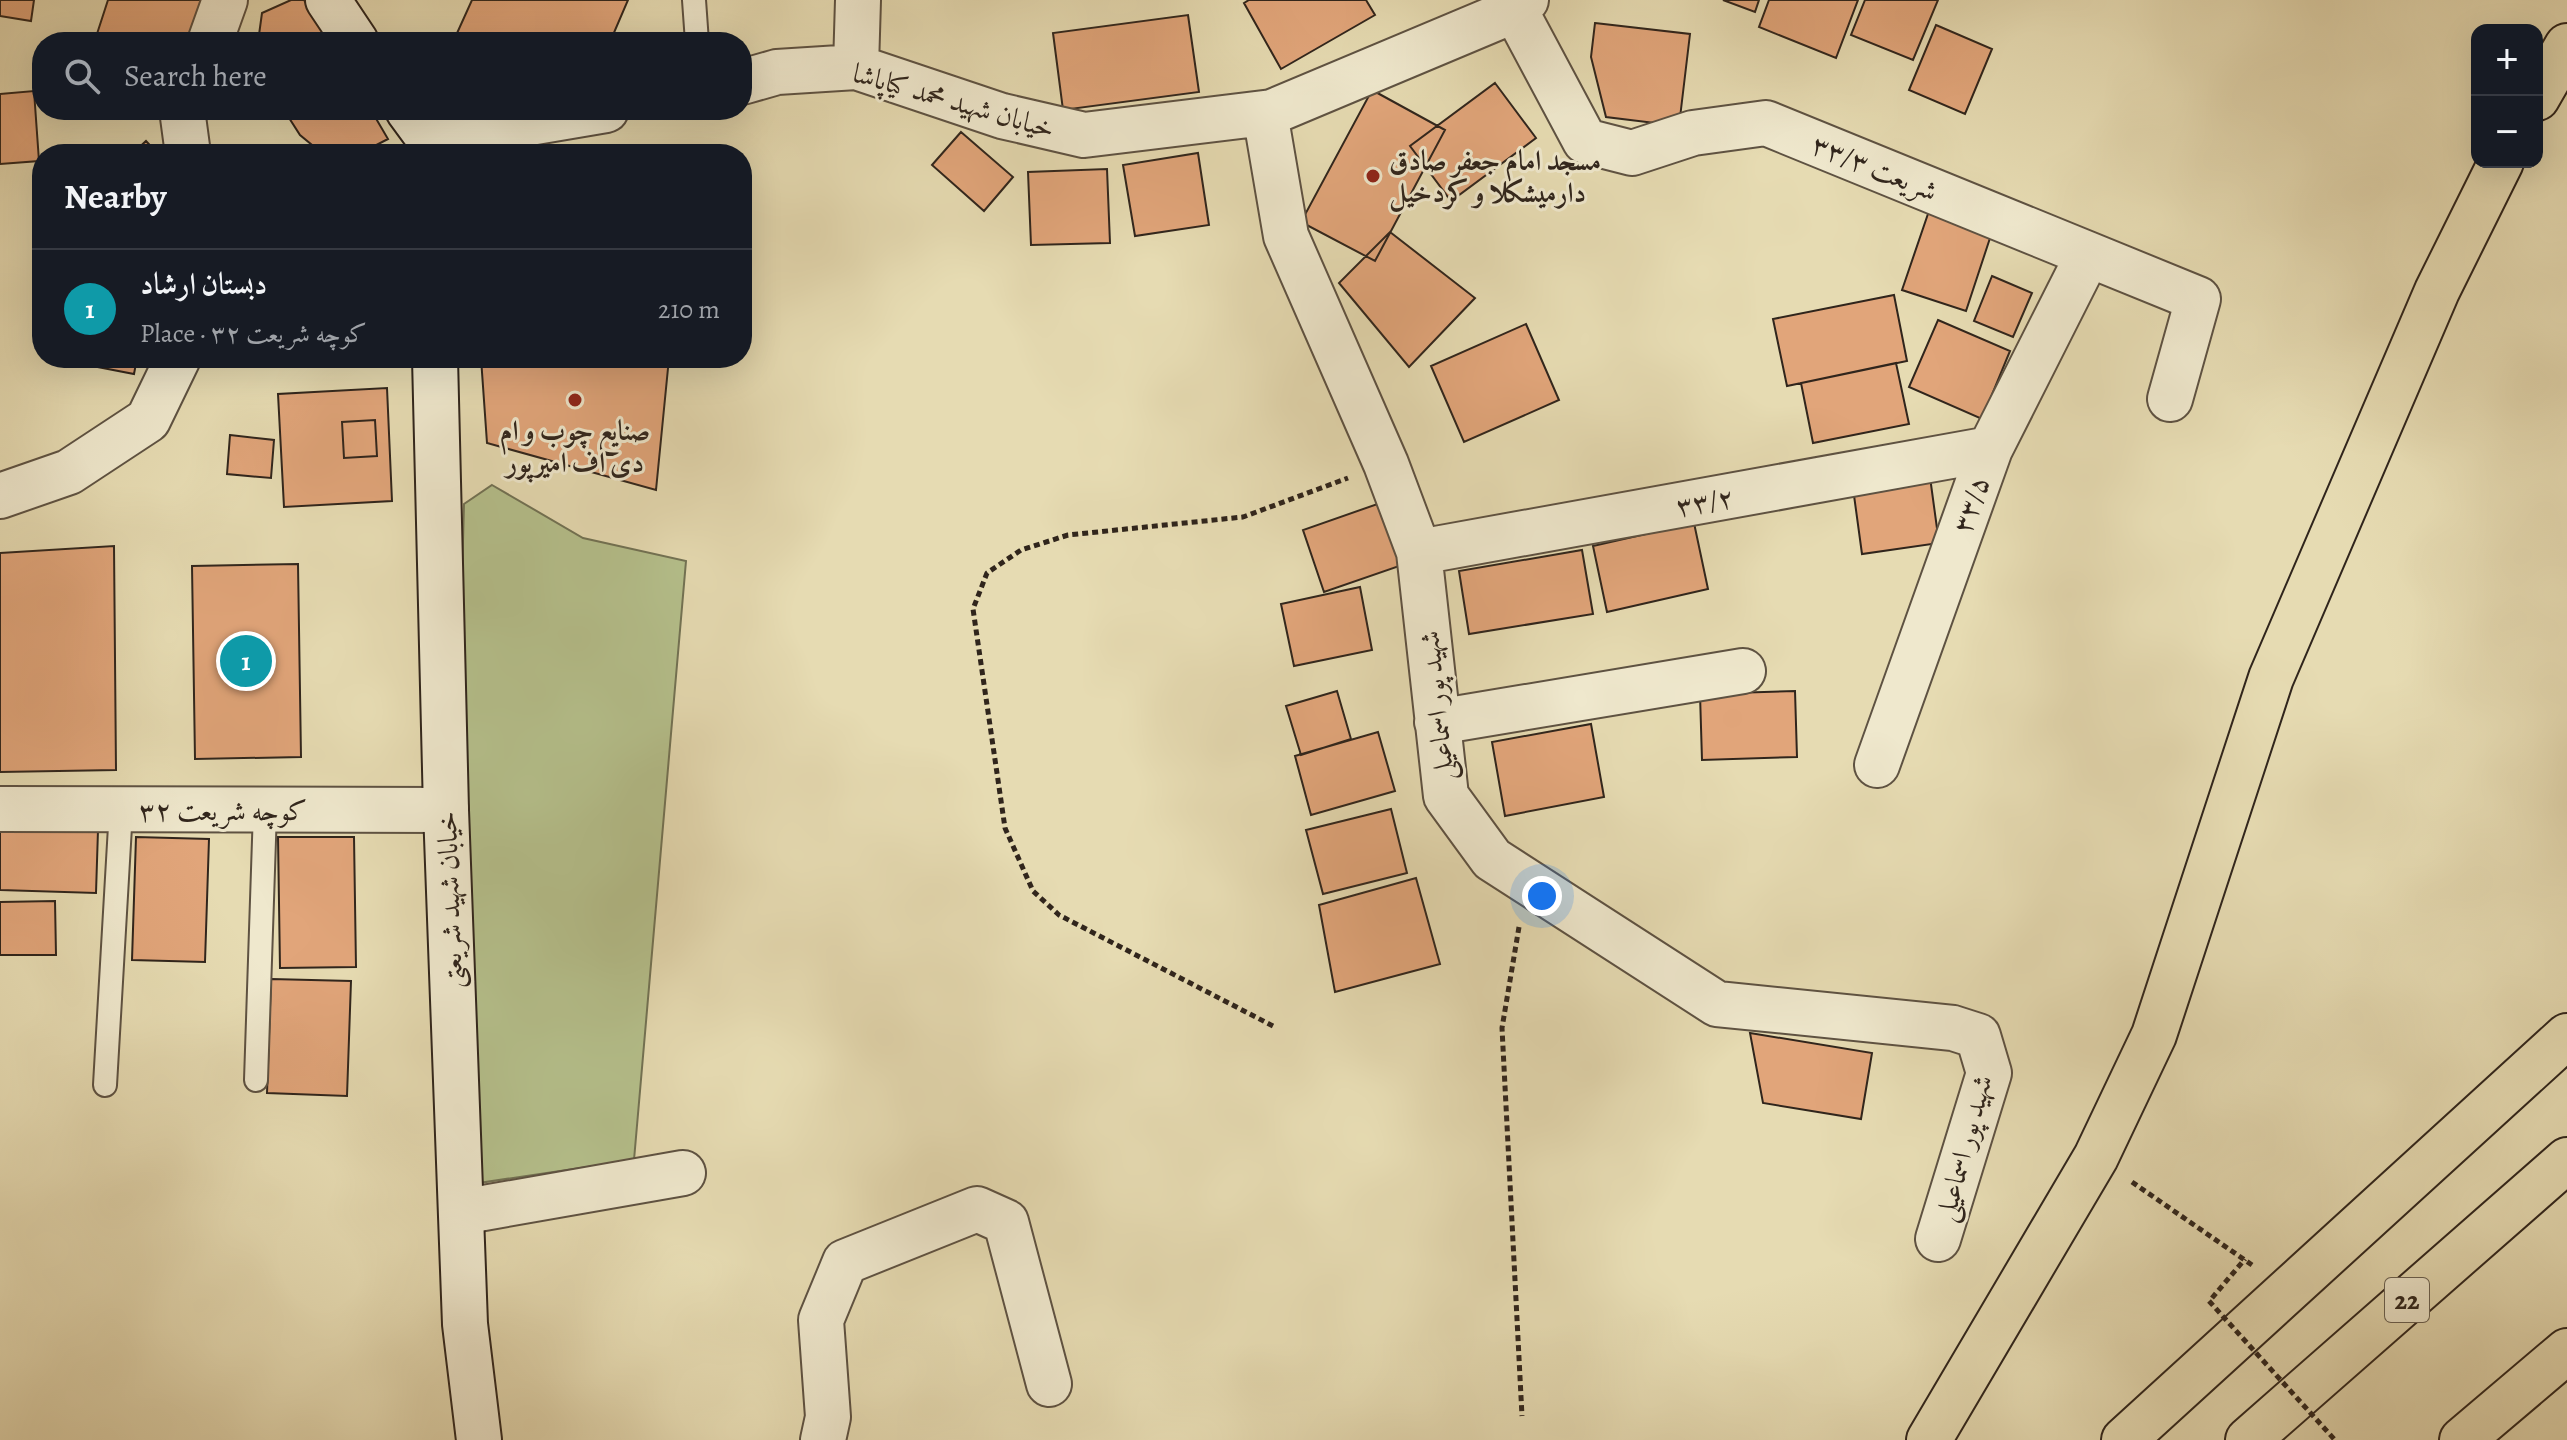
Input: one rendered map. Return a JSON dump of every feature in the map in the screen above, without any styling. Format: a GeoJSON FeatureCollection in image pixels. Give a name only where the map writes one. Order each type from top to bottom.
{"type":"FeatureCollection","features":[{"type":"Feature","properties":{"kind":"highway"},"geometry":{"type":"LineString","coordinates":[[2538,96],[2567,46]]}},
{"type":"Feature","properties":{"kind":"highway"},"geometry":{"type":"LineString","coordinates":[[1929,1440],[2096,1157],[2154,1035],[2271,678],[2437,291],[2498,168]]}},
{"type":"Feature","properties":{"kind":"highway"},"geometry":{"type":"LineString","coordinates":[[2124,1440],[2284,1290],[2567,1036]]}},
{"type":"Feature","properties":{"kind":"highway","name":"22"},"geometry":{"type":"LineString","coordinates":[[2248,1440],[2567,1160]]}},
{"type":"Feature","properties":{"kind":"highway"},"geometry":{"type":"LineString","coordinates":[[2483,1432],[2567,1351]]}},
{"type":"Feature","properties":{"kind":"street"},"geometry":{"type":"LineString","coordinates":[[214,32],[225,0]]}},
{"type":"Feature","properties":{"kind":"street"},"geometry":{"type":"LineString","coordinates":[[328,0],[349,32]]}},
{"type":"Feature","properties":{"kind":"street"},"geometry":{"type":"LineString","coordinates":[[856,67],[858,0]]}},
{"type":"Feature","properties":{"kind":"street","name":"خیابان شهید محمد کیاپاشا"},"geometry":{"type":"LineString","coordinates":[[752,79],[777,72],[856,67],[1002,116],[1084,135],[1265,113],[1520,5]]}},
{"type":"Feature","properties":{"kind":"street","name":"شریعت ۳۳/۳"},"geometry":{"type":"LineString","coordinates":[[1520,5],[1585,141],[1632,153],[1693,133],[1766,123],[2198,299],[2170,399]]}},
{"type":"Feature","properties":{"kind":"street","name":"شهید پور اسماعیلی"},"geometry":{"type":"LineString","coordinates":[[1265,113],[1286,236],[1386,464],[1419,552],[1446,796],[1492,859],[1717,1004],[1953,1028],[1978,1036],[1989,1073],[1938,1239]]}},
{"type":"Feature","properties":{"kind":"street"},"geometry":{"type":"LineString","coordinates":[[183,120],[187,144]]}},
{"type":"Feature","properties":{"kind":"street"},"geometry":{"type":"LineString","coordinates":[[423,135],[533,120]]}},
{"type":"Feature","properties":{"kind":"street","name":"۳۳/۵"},"geometry":{"type":"LineString","coordinates":[[1877,765],[1990,449],[2088,255]]}},
{"type":"Feature","properties":{"kind":"street"},"geometry":{"type":"LineString","coordinates":[[0,496],[69,472],[148,420],[173,368]]}},
{"type":"Feature","properties":{"kind":"street","name":"خیابان شهید شریعتی"},"geometry":{"type":"LineString","coordinates":[[435,368],[446,810],[465,1324],[479,1440]]}},
{"type":"Feature","properties":{"kind":"street","name":"۳۳/۲"},"geometry":{"type":"LineString","coordinates":[[1419,552],[1990,449]]}},
{"type":"Feature","properties":{"kind":"street"},"geometry":{"type":"LineString","coordinates":[[1437,722],[1743,671]]}},
{"type":"Feature","properties":{"kind":"street","name":"کوچه شریعت ۳۲"},"geometry":{"type":"LineString","coordinates":[[0,809],[446,810]]}},
{"type":"Feature","properties":{"kind":"street"},"geometry":{"type":"LineString","coordinates":[[461,1212],[683,1173]]}},
{"type":"Feature","properties":{"kind":"street"},"geometry":{"type":"LineString","coordinates":[[823,1440],[828,1417],[821,1320],[845,1262],[977,1209],[1006,1222],[1049,1384]]}},
{"type":"Feature","properties":{"kind":"lane"},"geometry":{"type":"LineString","coordinates":[[694,0],[696,32]]}},
{"type":"Feature","properties":{"kind":"lane"},"geometry":{"type":"LineString","coordinates":[[105,1085],[121,809]]}},
{"type":"Feature","properties":{"kind":"lane"},"geometry":{"type":"LineString","coordinates":[[256,1080],[265,810]]}},
{"type":"Feature","properties":{"kind":"path"},"geometry":{"type":"LineString","coordinates":[[1273,1026],[1059,915],[1033,891],[1005,828],[973,609],[987,573],[1021,550],[1068,535],[1243,517],[1386,464]]}},
{"type":"Feature","properties":{"kind":"path"},"geometry":{"type":"LineString","coordinates":[[1522,1416],[1502,1028],[1526,882]]}},
{"type":"Feature","properties":{"kind":"path"},"geometry":{"type":"LineString","coordinates":[[2096,1157],[2245,1259],[2284,1290]]}},
{"type":"Feature","properties":{"kind":"path"},"geometry":{"type":"LineString","coordinates":[[2245,1259],[2209,1301],[2335,1440]]}},
{"type":"Feature","properties":{"kind":"green space"},"geometry":{"type":"Polygon","coordinates":[[[492,485],[583,538],[686,561],[634,1160],[472,1184],[458,726],[464,504],[492,485]]]}},
{"type":"Feature","properties":{"kind":"building"},"geometry":{"type":"Polygon","coordinates":[[[0,0],[34,0],[31,21],[0,16],[0,0]]]}},
{"type":"Feature","properties":{"kind":"building"},"geometry":{"type":"Polygon","coordinates":[[[108,0],[206,0],[196,32],[98,32],[108,0]]]}},
{"type":"Feature","properties":{"kind":"building"},"geometry":{"type":"Polygon","coordinates":[[[291,0],[304,0],[323,32],[259,32],[262,13],[291,0]]]}},
{"type":"Feature","properties":{"kind":"building"},"geometry":{"type":"Polygon","coordinates":[[[472,0],[628,0],[614,32],[458,32],[472,0]]]}},
{"type":"Feature","properties":{"kind":"building"},"geometry":{"type":"Polygon","coordinates":[[[1249,0],[1366,0],[1375,15],[1281,69],[1244,3],[1249,0]]]}},
{"type":"Feature","properties":{"kind":"building"},"geometry":{"type":"Polygon","coordinates":[[[1723,0],[1759,0],[1755,12],[1723,0]]]}},
{"type":"Feature","properties":{"kind":"building"},"geometry":{"type":"Polygon","coordinates":[[[1769,0],[1858,0],[1836,58],[1759,27],[1769,0]]]}},
{"type":"Feature","properties":{"kind":"building"},"geometry":{"type":"Polygon","coordinates":[[[1865,0],[1938,0],[1913,60],[1851,35],[1865,0]]]}},
{"type":"Feature","properties":{"kind":"building"},"geometry":{"type":"Polygon","coordinates":[[[1188,15],[1199,92],[1063,110],[1053,33],[1188,15]]]}},
{"type":"Feature","properties":{"kind":"building"},"geometry":{"type":"Polygon","coordinates":[[[1595,23],[1690,34],[1679,126],[1606,117],[1591,57],[1595,23]]]}},
{"type":"Feature","properties":{"kind":"building"},"geometry":{"type":"Polygon","coordinates":[[[1936,25],[1992,49],[1965,114],[1909,90],[1936,25]]]}},
{"type":"Feature","properties":{"kind":"building"},"geometry":{"type":"Polygon","coordinates":[[[1495,83],[1536,138],[1451,201],[1410,146],[1495,83]]]}},
{"type":"Feature","properties":{"kind":"building","name":"مسجد امام جعفر صادق دارمیشکلا و کردخیل"},"geometry":{"type":"Polygon","coordinates":[[[1372,90],[1445,130],[1375,261],[1301,222],[1372,90]]]}},
{"type":"Feature","properties":{"kind":"building"},"geometry":{"type":"Polygon","coordinates":[[[32,91],[32,120],[36,120],[38,144],[32,144],[32,162],[0,164],[0,94],[32,91]]]}},
{"type":"Feature","properties":{"kind":"building"},"geometry":{"type":"Polygon","coordinates":[[[290,120],[377,120],[388,139],[378,144],[311,144],[300,135],[290,120]]]}},
{"type":"Feature","properties":{"kind":"building"},"geometry":{"type":"Polygon","coordinates":[[[961,132],[1013,177],[984,211],[932,165],[961,132]]]}},
{"type":"Feature","properties":{"kind":"building"},"geometry":{"type":"Polygon","coordinates":[[[1198,153],[1209,225],[1135,236],[1123,165],[1198,153]]]}},
{"type":"Feature","properties":{"kind":"building"},"geometry":{"type":"Polygon","coordinates":[[[1107,169],[1110,243],[1031,245],[1028,172],[1107,169]]]}},
{"type":"Feature","properties":{"kind":"building"},"geometry":{"type":"Polygon","coordinates":[[[1930,208],[1993,229],[1966,311],[1902,290],[1930,208]]]}},
{"type":"Feature","properties":{"kind":"building"},"geometry":{"type":"Polygon","coordinates":[[[1390,232],[1475,298],[1409,367],[1339,283],[1390,232]]]}},
{"type":"Feature","properties":{"kind":"building"},"geometry":{"type":"Polygon","coordinates":[[[1992,276],[2032,293],[2013,337],[1974,321],[1992,276]]]}},
{"type":"Feature","properties":{"kind":"building"},"geometry":{"type":"Polygon","coordinates":[[[1894,295],[1907,361],[1787,386],[1773,319],[1894,295]]]}},
{"type":"Feature","properties":{"kind":"building"},"geometry":{"type":"Polygon","coordinates":[[[1938,320],[2010,351],[1982,419],[1909,387],[1938,320]]]}},
{"type":"Feature","properties":{"kind":"building"},"geometry":{"type":"Polygon","coordinates":[[[1526,324],[1559,400],[1464,442],[1431,366],[1526,324]]]}},
{"type":"Feature","properties":{"kind":"building"},"geometry":{"type":"Polygon","coordinates":[[[1896,363],[1909,424],[1813,443],[1801,383],[1896,363]]]}},
{"type":"Feature","properties":{"kind":"building"},"geometry":{"type":"Polygon","coordinates":[[[103,368],[135,368],[134,374],[103,368]]]}},
{"type":"Feature","properties":{"kind":"building","name":"صنایع چوب و ام دی اف امیرپور"},"geometry":{"type":"Polygon","coordinates":[[[482,368],[668,368],[656,490],[487,443],[482,368]]]}},
{"type":"Feature","properties":{"kind":"building"},"geometry":{"type":"Polygon","coordinates":[[[387,388],[392,501],[284,507],[278,394],[387,388]]]}},
{"type":"Feature","properties":{"kind":"building"},"geometry":{"type":"Polygon","coordinates":[[[375,420],[377,456],[344,458],[342,422],[375,420]]]}},
{"type":"Feature","properties":{"kind":"building"},"geometry":{"type":"Polygon","coordinates":[[[230,435],[274,440],[271,478],[227,474],[230,435]]]}},
{"type":"Feature","properties":{"kind":"building"},"geometry":{"type":"Polygon","coordinates":[[[1930,477],[1939,543],[1862,554],[1853,488],[1930,477]]]}},
{"type":"Feature","properties":{"kind":"building"},"geometry":{"type":"Polygon","coordinates":[[[1389,500],[1411,562],[1324,592],[1303,530],[1389,500]]]}},
{"type":"Feature","properties":{"kind":"building"},"geometry":{"type":"Polygon","coordinates":[[[1694,523],[1708,589],[1607,612],[1593,546],[1694,523]]]}},
{"type":"Feature","properties":{"kind":"building"},"geometry":{"type":"Polygon","coordinates":[[[114,546],[116,770],[0,772],[0,553],[114,546]]]}},
{"type":"Feature","properties":{"kind":"building"},"geometry":{"type":"Polygon","coordinates":[[[1582,550],[1593,614],[1469,634],[1459,571],[1582,550]]]}},
{"type":"Feature","properties":{"kind":"building"},"geometry":{"type":"Polygon","coordinates":[[[298,564],[301,757],[195,759],[192,566],[298,564]]]}},
{"type":"Feature","properties":{"kind":"building"},"geometry":{"type":"Polygon","coordinates":[[[1360,587],[1372,650],[1294,666],[1281,604],[1360,587]]]}},
{"type":"Feature","properties":{"kind":"building"},"geometry":{"type":"Polygon","coordinates":[[[1337,691],[1351,739],[1301,755],[1286,706],[1337,691]]]}},
{"type":"Feature","properties":{"kind":"building"},"geometry":{"type":"Polygon","coordinates":[[[1795,691],[1797,757],[1702,760],[1700,694],[1795,691]]]}},
{"type":"Feature","properties":{"kind":"building"},"geometry":{"type":"Polygon","coordinates":[[[1591,724],[1604,797],[1505,816],[1492,742],[1591,724]]]}},
{"type":"Feature","properties":{"kind":"building"},"geometry":{"type":"Polygon","coordinates":[[[1378,732],[1395,791],[1311,815],[1295,756],[1378,732]]]}},
{"type":"Feature","properties":{"kind":"building"},"geometry":{"type":"Polygon","coordinates":[[[1391,809],[1407,873],[1323,894],[1306,830],[1391,809]]]}},
{"type":"Feature","properties":{"kind":"building"},"geometry":{"type":"Polygon","coordinates":[[[0,827],[98,830],[96,893],[0,890],[0,827]]]}},
{"type":"Feature","properties":{"kind":"building"},"geometry":{"type":"Polygon","coordinates":[[[136,837],[209,839],[205,962],[132,960],[136,837]]]}},
{"type":"Feature","properties":{"kind":"building"},"geometry":{"type":"Polygon","coordinates":[[[278,837],[354,837],[356,967],[280,968],[278,837]]]}},
{"type":"Feature","properties":{"kind":"building"},"geometry":{"type":"Polygon","coordinates":[[[1416,878],[1440,964],[1335,992],[1319,905],[1416,878]]]}},
{"type":"Feature","properties":{"kind":"building"},"geometry":{"type":"Polygon","coordinates":[[[55,901],[56,955],[0,955],[0,902],[55,901]]]}},
{"type":"Feature","properties":{"kind":"building"},"geometry":{"type":"Polygon","coordinates":[[[271,979],[351,981],[347,1096],[267,1093],[271,979]]]}},
{"type":"Feature","properties":{"kind":"building"},"geometry":{"type":"Polygon","coordinates":[[[1750,1033],[1872,1053],[1861,1119],[1763,1103],[1750,1033]]]}},
{"type":"Feature","properties":{"kind":"place","name":"مسجد امام جعفر صادق دارمیشکلا و کردخیل"},"geometry":{"type":"Point","coordinates":[1373,176]}},
{"type":"Feature","properties":{"kind":"place","name":"صنایع چوب و ام دی اف امیرپور"},"geometry":{"type":"Point","coordinates":[575,400]}},
{"type":"Feature","properties":{"kind":"place","name":"دبستان ارشاد"},"geometry":{"type":"Point","coordinates":[246,661]}}]}
